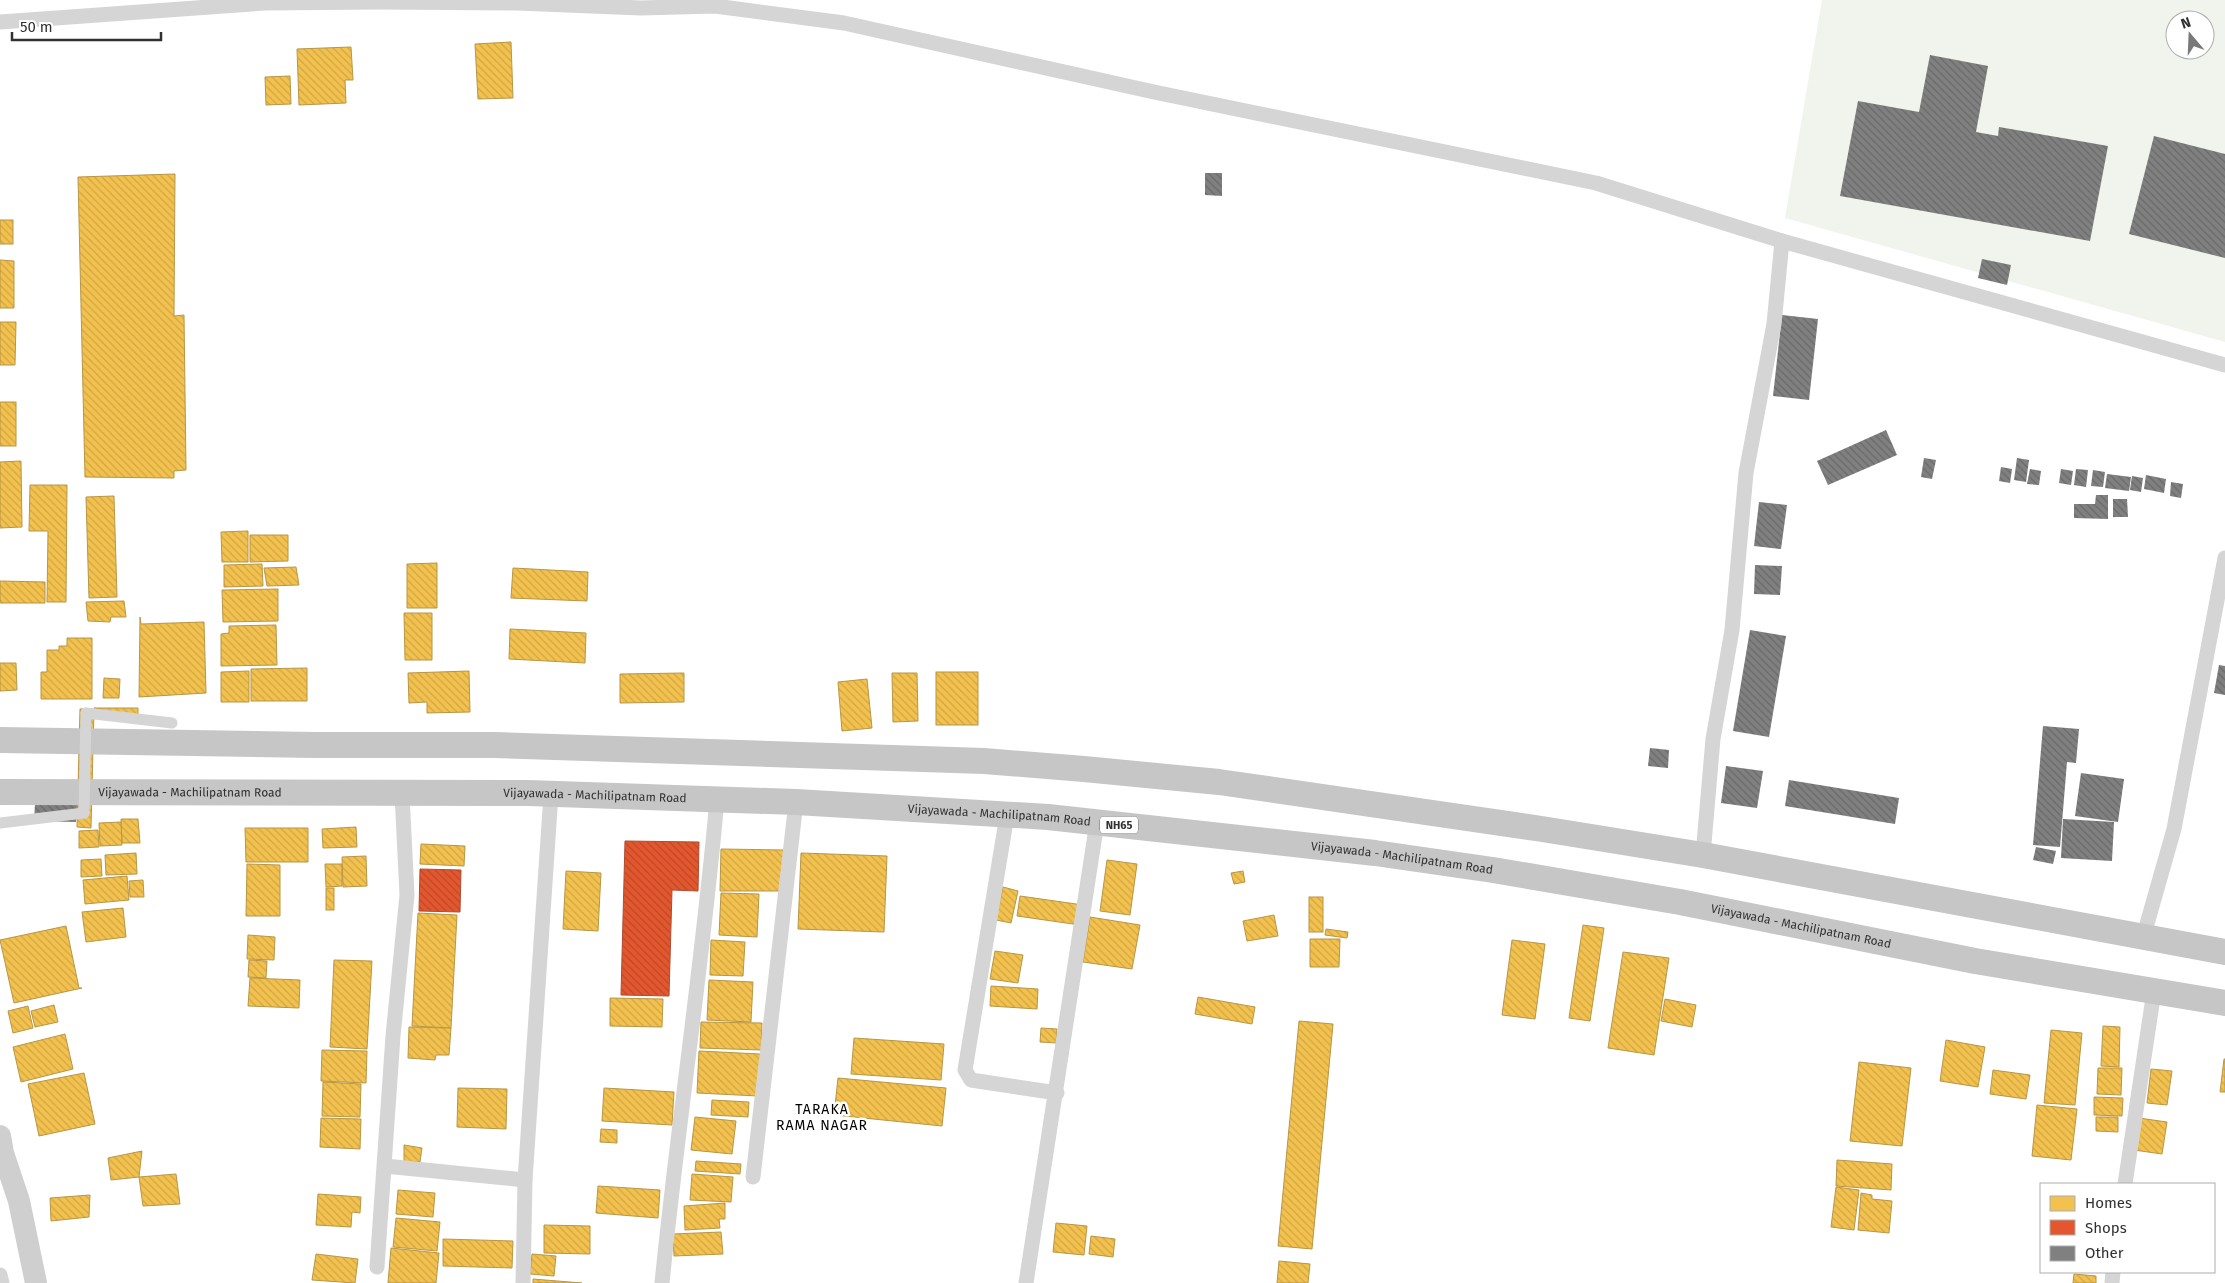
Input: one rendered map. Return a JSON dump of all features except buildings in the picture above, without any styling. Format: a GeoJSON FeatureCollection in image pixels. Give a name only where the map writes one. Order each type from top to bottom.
{"type":"FeatureCollection","features":[{"type":"Feature","properties":{"kind":"highway"},"geometry":{"type":"LineString","coordinates":[[0,740],[314,745],[495,745],[984,761],[1219,782],[1542,829],[1703,855],[2225,952]]}},
{"type":"Feature","properties":{"kind":"highway","name":"Vijayawada - Machilipatnam Road"},"geometry":{"type":"LineString","coordinates":[[0,792],[552,794],[796,802],[1097,822],[1376,853],[1493,870],[1680,902],[1975,961],[2225,1003]]}},
{"type":"Feature","properties":{"kind":"main road"},"geometry":{"type":"LineString","coordinates":[[0,1136],[5,1177],[19,1201],[36,1283]]}},
{"type":"Feature","properties":{"kind":"street"},"geometry":{"type":"LineString","coordinates":[[0,22],[265,1],[517,1],[715,6],[844,23],[1154,92],[1596,183],[1782,241],[2225,365]]}},
{"type":"Feature","properties":{"kind":"street"},"geometry":{"type":"LineString","coordinates":[[1703,855],[1713,739],[1732,630],[1746,473],[1774,324],[1782,241]]}},
{"type":"Feature","properties":{"kind":"street"},"geometry":{"type":"LineString","coordinates":[[2143,938],[2174,829],[2225,558]]}},
{"type":"Feature","properties":{"kind":"street"},"geometry":{"type":"LineString","coordinates":[[0,823],[84,814],[86,714],[172,723]]}},
{"type":"Feature","properties":{"kind":"street"},"geometry":{"type":"LineString","coordinates":[[377,1267],[393,1036],[406,895],[402,794]]}},
{"type":"Feature","properties":{"kind":"street"},"geometry":{"type":"LineString","coordinates":[[523,1283],[525,1180],[552,794]]}},
{"type":"Feature","properties":{"kind":"street"},"geometry":{"type":"LineString","coordinates":[[662,1283],[674,1163],[690,1057],[709,898],[717,800]]}},
{"type":"Feature","properties":{"kind":"street"},"geometry":{"type":"LineString","coordinates":[[753,1177],[796,802]]}},
{"type":"Feature","properties":{"kind":"street"},"geometry":{"type":"LineString","coordinates":[[1007,815],[965,1070],[972,1080],[1057,1093]]}},
{"type":"Feature","properties":{"kind":"street"},"geometry":{"type":"LineString","coordinates":[[1026,1283],[1057,1093],[1097,822]]}},
{"type":"Feature","properties":{"kind":"street"},"geometry":{"type":"LineString","coordinates":[[2125,1183],[2154,991]]}},
{"type":"Feature","properties":{"kind":"street"},"geometry":{"type":"LineString","coordinates":[[385,1166],[525,1180]]}},
{"type":"Feature","properties":{"kind":"street"},"geometry":{"type":"LineString","coordinates":[[0,1275],[2,1283]]}},
{"type":"Feature","properties":{"kind":"shaded area"},"geometry":{"type":"Polygon","coordinates":[[[1822,0],[2225,0],[2225,342],[1785,218],[1822,0]]]}},
{"type":"Feature","properties":{"kind":"district","name":"TARAKA RAMA NAGAR"},"geometry":{"type":"Point","coordinates":[822,1118]}}]}
